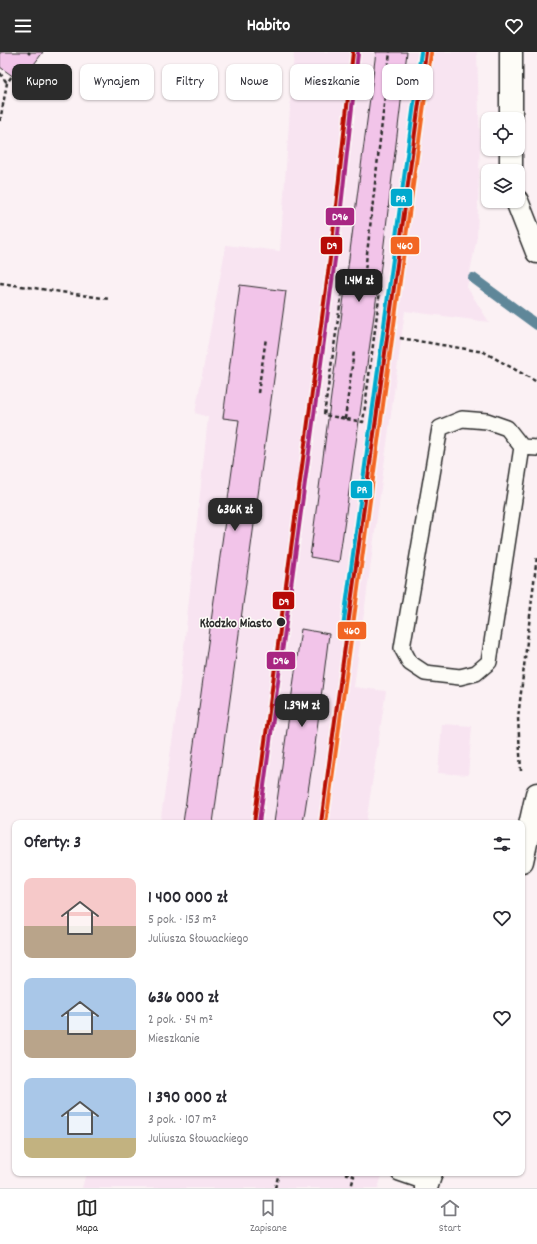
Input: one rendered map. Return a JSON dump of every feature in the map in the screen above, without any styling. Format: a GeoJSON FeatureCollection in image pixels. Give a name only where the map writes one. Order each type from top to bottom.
{"type":"FeatureCollection","features":[{"type":"Feature","properties":{"kind":"street"},"geometry":{"type":"LineString","coordinates":[[510,52],[511,112]]}},
{"type":"Feature","properties":{"kind":"street"},"geometry":{"type":"LineString","coordinates":[[520,208],[537,252]]}},
{"type":"Feature","properties":{"kind":"street"},"geometry":{"type":"LineString","coordinates":[[525,848],[537,794]]}},
{"type":"Feature","properties":{"kind":"lane"},"geometry":{"type":"LineString","coordinates":[[462,418],[487,421],[507,428],[530,447],[489,662],[476,673],[460,677],[425,673],[410,663],[402,648],[440,428],[462,418]]}},
{"type":"Feature","properties":{"kind":"lane"},"geometry":{"type":"LineString","coordinates":[[410,1176],[428,1181]]}},
{"type":"Feature","properties":{"kind":"path"},"geometry":{"type":"LineString","coordinates":[[363,288],[390,52]]}},
{"type":"Feature","properties":{"kind":"path"},"geometry":{"type":"LineString","coordinates":[[0,73],[7,83]]}},
{"type":"Feature","properties":{"kind":"path"},"geometry":{"type":"LineString","coordinates":[[0,120],[7,83],[12,76]]}},
{"type":"Feature","properties":{"kind":"path"},"geometry":{"type":"LineString","coordinates":[[0,284],[109,300]]}},
{"type":"Feature","properties":{"kind":"path"},"geometry":{"type":"LineString","coordinates":[[343,285],[363,288],[380,291],[363,422],[324,415],[343,285]]}},
{"type":"Feature","properties":{"kind":"path"},"geometry":{"type":"LineString","coordinates":[[258,393],[266,338]]}},
{"type":"Feature","properties":{"kind":"path"},"geometry":{"type":"LineString","coordinates":[[400,338],[484,352],[537,382]]}},
{"type":"Feature","properties":{"kind":"path"},"geometry":{"type":"LineString","coordinates":[[345,419],[354,350]]}},
{"type":"Feature","properties":{"kind":"path"},"geometry":{"type":"LineString","coordinates":[[522,773],[518,718],[537,556]]}},
{"type":"Feature","properties":{"kind":"path"},"geometry":{"type":"LineString","coordinates":[[275,1188],[278,1176]]}},
{"type":"Feature","properties":{"kind":"path"},"geometry":{"type":"LineString","coordinates":[[351,1188],[354,1176]]}},
{"type":"Feature","properties":{"kind":"shaded area"},"geometry":{"type":"Polygon","coordinates":[[[294,52],[477,52],[480,143],[477,237],[467,287],[489,322],[405,311],[354,687],[386,691],[366,820],[160,820],[179,695],[208,417],[195,413],[226,245],[280,251],[291,100],[374,100],[374,64],[293,64],[294,52]]]}},
{"type":"Feature","properties":{"kind":"shaded area"},"geometry":{"type":"Polygon","coordinates":[[[442,724],[472,726],[468,775],[438,773],[442,724]]]}},
{"type":"Feature","properties":{"kind":"shaded area"},"geometry":{"type":"Polygon","coordinates":[[[85,1176],[382,1176],[378,1188],[82,1188],[85,1176]]]}},
{"type":"Feature","properties":{"kind":"building"},"geometry":{"type":"Polygon","coordinates":[[[0,52],[43,52],[34,64],[12,64],[12,76],[0,67],[0,52]]]}},
{"type":"Feature","properties":{"kind":"building"},"geometry":{"type":"Polygon","coordinates":[[[376,52],[407,52],[406,64],[382,64],[382,100],[401,100],[383,252],[339,562],[310,557],[370,100],[374,100],[374,67],[376,52]]]}},
{"type":"Feature","properties":{"kind":"building"},"geometry":{"type":"Polygon","coordinates":[[[240,285],[286,291],[213,820],[183,820],[239,420],[223,418],[240,285]]]}},
{"type":"Feature","properties":{"kind":"building"},"geometry":{"type":"Polygon","coordinates":[[[301,629],[329,634],[314,753],[303,820],[274,820],[301,629]]]}},
{"type":"Feature","properties":{"kind":"waterway"},"geometry":{"type":"LineString","coordinates":[[473,278],[537,325]]}},
{"type":"Feature","properties":{"kind":"transit line","name":"D9"},"geometry":{"type":"LineString","coordinates":[[254,820],[331,251],[353,52]]}},
{"type":"Feature","properties":{"kind":"transit line","name":"PR"},"geometry":{"type":"LineString","coordinates":[[342,635],[421,52]]}},
{"type":"Feature","properties":{"kind":"transit line","name":"D9"},"geometry":{"type":"LineString","coordinates":[[321,820],[426,52]]}},
{"type":"Feature","properties":{"kind":"transit line","name":"D96"},"geometry":{"type":"LineString","coordinates":[[259,820],[336,252],[358,53]]}},
{"type":"Feature","properties":{"kind":"transit line","name":"460"},"geometry":{"type":"LineString","coordinates":[[326,820],[431,53]]}},
{"type":"Feature","properties":{"kind":"place","name":"Kłodzko Miasto"},"geometry":{"type":"Point","coordinates":[281,622]}}]}
